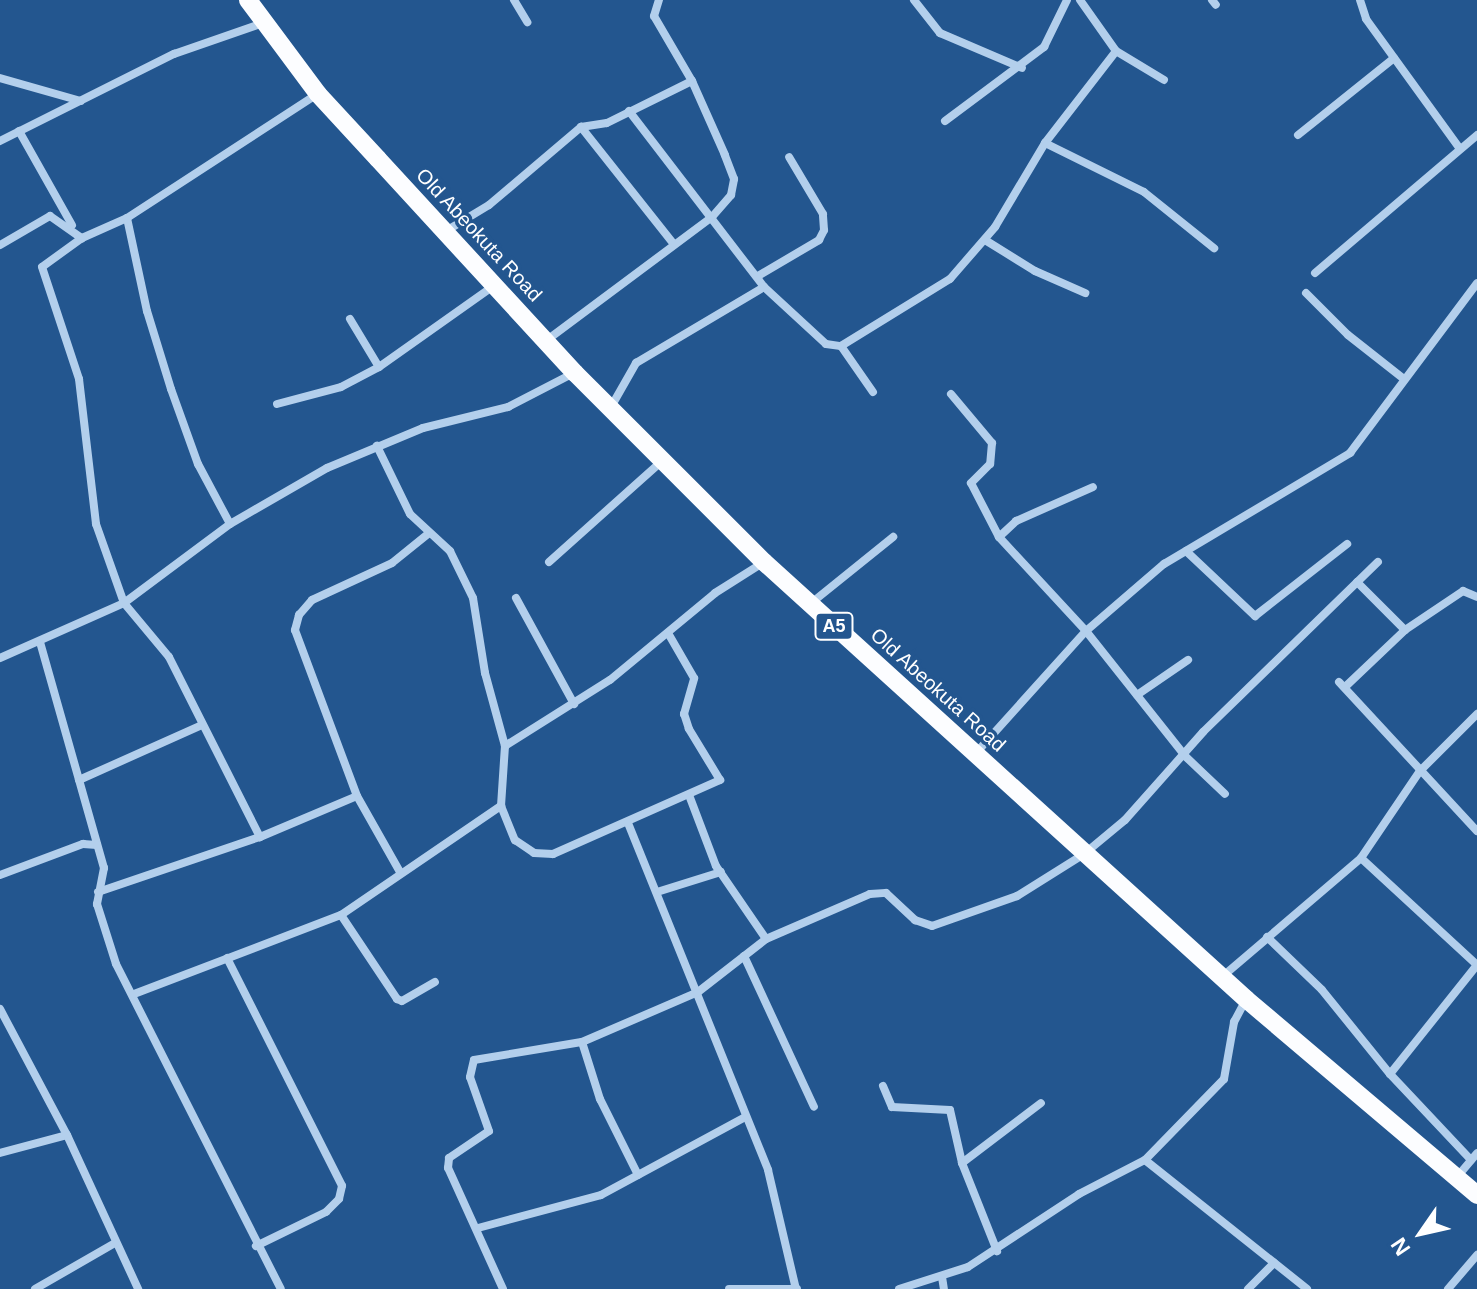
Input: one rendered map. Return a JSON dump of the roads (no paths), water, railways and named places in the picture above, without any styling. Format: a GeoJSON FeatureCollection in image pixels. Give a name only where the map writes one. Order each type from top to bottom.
{"type":"FeatureCollection","features":[{"type":"Feature","properties":{"kind":"highway","name":"Old Abeokuta Road"},"geometry":{"type":"LineString","coordinates":[[248,0],[318,94],[575,373],[764,562],[1246,999],[1477,1195]]}},
{"type":"Feature","properties":{"kind":"street"},"geometry":{"type":"LineString","coordinates":[[514,0],[527,22]]}},
{"type":"Feature","properties":{"kind":"street"},"geometry":{"type":"LineString","coordinates":[[547,340],[672,242],[712,217],[731,195],[734,179],[692,81],[654,16],[659,0]]}},
{"type":"Feature","properties":{"kind":"street"},"geometry":{"type":"LineString","coordinates":[[914,0],[940,33],[1022,68]]}},
{"type":"Feature","properties":{"kind":"street"},"geometry":{"type":"LineString","coordinates":[[945,121],[1022,68],[1056,32],[1066,0]]}},
{"type":"Feature","properties":{"kind":"street"},"geometry":{"type":"LineString","coordinates":[[1080,0],[1116,51],[1164,80]]}},
{"type":"Feature","properties":{"kind":"street"},"geometry":{"type":"LineString","coordinates":[[1360,0],[1366,19],[1460,149]]}},
{"type":"Feature","properties":{"kind":"street"},"geometry":{"type":"LineString","coordinates":[[0,141],[174,54],[263,23]]}},
{"type":"Feature","properties":{"kind":"street"},"geometry":{"type":"LineString","coordinates":[[629,111],[764,287],[826,344],[841,346],[950,279],[985,240],[1045,143],[1116,51]]}},
{"type":"Feature","properties":{"kind":"street"},"geometry":{"type":"LineString","coordinates":[[1298,135],[1394,58]]}},
{"type":"Feature","properties":{"kind":"street"},"geometry":{"type":"LineString","coordinates":[[0,78],[81,101]]}},
{"type":"Feature","properties":{"kind":"street"},"geometry":{"type":"LineString","coordinates":[[445,231],[489,205],[581,127],[607,123],[692,81]]}},
{"type":"Feature","properties":{"kind":"street"},"geometry":{"type":"LineString","coordinates":[[260,837],[153,631],[124,603],[96,524],[79,379],[42,267],[82,238],[127,218],[318,94]]}},
{"type":"Feature","properties":{"kind":"street"},"geometry":{"type":"LineString","coordinates":[[581,127],[672,242]]}},
{"type":"Feature","properties":{"kind":"street"},"geometry":{"type":"LineString","coordinates":[[19,131],[82,238]]}},
{"type":"Feature","properties":{"kind":"street"},"geometry":{"type":"LineString","coordinates":[[1315,273],[1477,135]]}},
{"type":"Feature","properties":{"kind":"street"},"geometry":{"type":"LineString","coordinates":[[1045,143],[1144,192],[1214,248]]}},
{"type":"Feature","properties":{"kind":"street"},"geometry":{"type":"LineString","coordinates":[[758,276],[819,240],[824,230],[823,214],[789,157]]}},
{"type":"Feature","properties":{"kind":"street"},"geometry":{"type":"LineString","coordinates":[[0,245],[50,216],[75,229]]}},
{"type":"Feature","properties":{"kind":"street"},"geometry":{"type":"LineString","coordinates":[[127,218],[147,311],[171,389],[198,464],[230,524]]}},
{"type":"Feature","properties":{"kind":"street"},"geometry":{"type":"LineString","coordinates":[[985,240],[1035,271],[1085,293]]}},
{"type":"Feature","properties":{"kind":"street"},"geometry":{"type":"LineString","coordinates":[[976,754],[1086,631],[1186,551],[1350,453],[1477,283]]}},
{"type":"Feature","properties":{"kind":"street"},"geometry":{"type":"LineString","coordinates":[[277,404],[341,387],[379,367],[495,285]]}},
{"type":"Feature","properties":{"kind":"street"},"geometry":{"type":"LineString","coordinates":[[611,407],[636,363],[764,287]]}},
{"type":"Feature","properties":{"kind":"street"},"geometry":{"type":"LineString","coordinates":[[1306,293],[1348,335],[1404,379]]}},
{"type":"Feature","properties":{"kind":"street"},"geometry":{"type":"LineString","coordinates":[[350,319],[379,367]]}},
{"type":"Feature","properties":{"kind":"street"},"geometry":{"type":"LineString","coordinates":[[841,346],[873,392]]}},
{"type":"Feature","properties":{"kind":"street"},"geometry":{"type":"LineString","coordinates":[[0,658],[124,603],[230,524],[327,468],[451,419],[508,407],[575,373]]}},
{"type":"Feature","properties":{"kind":"street"},"geometry":{"type":"LineString","coordinates":[[951,394],[992,443],[990,464],[971,483],[999,537],[1086,631],[1185,756],[1225,794]]}},
{"type":"Feature","properties":{"kind":"street"},"geometry":{"type":"LineString","coordinates":[[377,446],[410,514],[450,551],[473,598],[485,673],[505,746],[501,806],[515,840],[543,855],[628,823],[715,785],[719,773],[689,729],[684,714],[694,678],[668,633]]}},
{"type":"Feature","properties":{"kind":"street"},"geometry":{"type":"LineString","coordinates":[[549,562],[663,460]]}},
{"type":"Feature","properties":{"kind":"street"},"geometry":{"type":"LineString","coordinates":[[999,537],[1016,521],[1093,487]]}},
{"type":"Feature","properties":{"kind":"street"},"geometry":{"type":"LineString","coordinates":[[400,872],[357,796],[295,630],[299,615],[312,600],[392,563],[429,533]]}},
{"type":"Feature","properties":{"kind":"street"},"geometry":{"type":"LineString","coordinates":[[810,604],[893,537]]}},
{"type":"Feature","properties":{"kind":"street"},"geometry":{"type":"LineString","coordinates":[[1186,551],[1255,616],[1347,544]]}},
{"type":"Feature","properties":{"kind":"street"},"geometry":{"type":"LineString","coordinates":[[505,746],[574,704],[715,593],[764,562]]}},
{"type":"Feature","properties":{"kind":"street"},"geometry":{"type":"LineString","coordinates":[[503,1289],[478,1228],[448,1168],[449,1158],[489,1131],[470,1077],[470,1064],[479,1057],[582,1042],[698,992],[766,939],[870,894],[886,893],[915,920],[932,926],[970,917],[1017,896],[1084,854],[1185,756],[1256,678],[1378,562]]}},
{"type":"Feature","properties":{"kind":"street"},"geometry":{"type":"LineString","coordinates":[[1357,582],[1405,630]]}},
{"type":"Feature","properties":{"kind":"street"},"geometry":{"type":"LineString","coordinates":[[1477,597],[1463,591],[1405,630],[1342,684],[1477,831]]}},
{"type":"Feature","properties":{"kind":"street"},"geometry":{"type":"LineString","coordinates":[[516,598],[574,704]]}},
{"type":"Feature","properties":{"kind":"street"},"geometry":{"type":"LineString","coordinates":[[40,642],[104,868],[97,892],[104,931],[134,994],[154,1047],[281,1289]]}},
{"type":"Feature","properties":{"kind":"street"},"geometry":{"type":"LineString","coordinates":[[1137,695],[1188,660]]}},
{"type":"Feature","properties":{"kind":"street"},"geometry":{"type":"LineString","coordinates":[[1222,977],[1361,858],[1420,771],[1477,714]]}},
{"type":"Feature","properties":{"kind":"street"},"geometry":{"type":"LineString","coordinates":[[79,780],[202,725]]}},
{"type":"Feature","properties":{"kind":"street"},"geometry":{"type":"LineString","coordinates":[[689,795],[721,872],[766,939]]}},
{"type":"Feature","properties":{"kind":"street"},"geometry":{"type":"LineString","coordinates":[[97,892],[260,837],[357,796]]}},
{"type":"Feature","properties":{"kind":"street"},"geometry":{"type":"LineString","coordinates":[[134,994],[341,915],[501,806]]}},
{"type":"Feature","properties":{"kind":"street"},"geometry":{"type":"LineString","coordinates":[[628,823],[768,1170],[796,1289],[729,1289]]}},
{"type":"Feature","properties":{"kind":"street"},"geometry":{"type":"LineString","coordinates":[[83,844],[94,832]]}},
{"type":"Feature","properties":{"kind":"street"},"geometry":{"type":"LineString","coordinates":[[0,875],[83,844],[97,845]]}},
{"type":"Feature","properties":{"kind":"street"},"geometry":{"type":"LineString","coordinates":[[1361,858],[1477,965],[1390,1074]]}},
{"type":"Feature","properties":{"kind":"street"},"geometry":{"type":"LineString","coordinates":[[657,892],[721,872]]}},
{"type":"Feature","properties":{"kind":"street"},"geometry":{"type":"LineString","coordinates":[[341,915],[397,999],[402,1001],[435,982]]}},
{"type":"Feature","properties":{"kind":"street"},"geometry":{"type":"LineString","coordinates":[[1267,937],[1322,990],[1390,1074],[1474,1156],[1457,1177]]}},
{"type":"Feature","properties":{"kind":"street"},"geometry":{"type":"LineString","coordinates":[[744,956],[814,1107]]}},
{"type":"Feature","properties":{"kind":"street"},"geometry":{"type":"LineString","coordinates":[[227,958],[342,1186],[339,1199],[326,1212],[256,1246]]}},
{"type":"Feature","properties":{"kind":"street"},"geometry":{"type":"LineString","coordinates":[[899,1289],[942,1277],[997,1251],[1079,1194],[1145,1160],[1224,1079],[1234,1022],[1246,999]]}},
{"type":"Feature","properties":{"kind":"street"},"geometry":{"type":"LineString","coordinates":[[0,1011],[67,1135],[138,1289]]}},
{"type":"Feature","properties":{"kind":"street"},"geometry":{"type":"LineString","coordinates":[[582,1042],[600,1099],[638,1175]]}},
{"type":"Feature","properties":{"kind":"street"},"geometry":{"type":"LineString","coordinates":[[883,1086],[892,1107],[949,1108],[962,1163],[997,1251]]}},
{"type":"Feature","properties":{"kind":"street"},"geometry":{"type":"LineString","coordinates":[[962,1163],[1041,1103]]}},
{"type":"Feature","properties":{"kind":"street"},"geometry":{"type":"LineString","coordinates":[[478,1228],[563,1208],[638,1175],[745,1117]]}},
{"type":"Feature","properties":{"kind":"street"},"geometry":{"type":"LineString","coordinates":[[0,1153],[67,1135]]}},
{"type":"Feature","properties":{"kind":"street"},"geometry":{"type":"LineString","coordinates":[[1145,1160],[1307,1289]]}},
{"type":"Feature","properties":{"kind":"street"},"geometry":{"type":"LineString","coordinates":[[35,1289],[74,1262],[115,1243]]}},
{"type":"Feature","properties":{"kind":"street"},"geometry":{"type":"LineString","coordinates":[[1448,1289],[1477,1255]]}},
{"type":"Feature","properties":{"kind":"street"},"geometry":{"type":"LineString","coordinates":[[1248,1289],[1274,1263]]}},
{"type":"Feature","properties":{"kind":"street"},"geometry":{"type":"LineString","coordinates":[[942,1277],[944,1289]]}}]}
